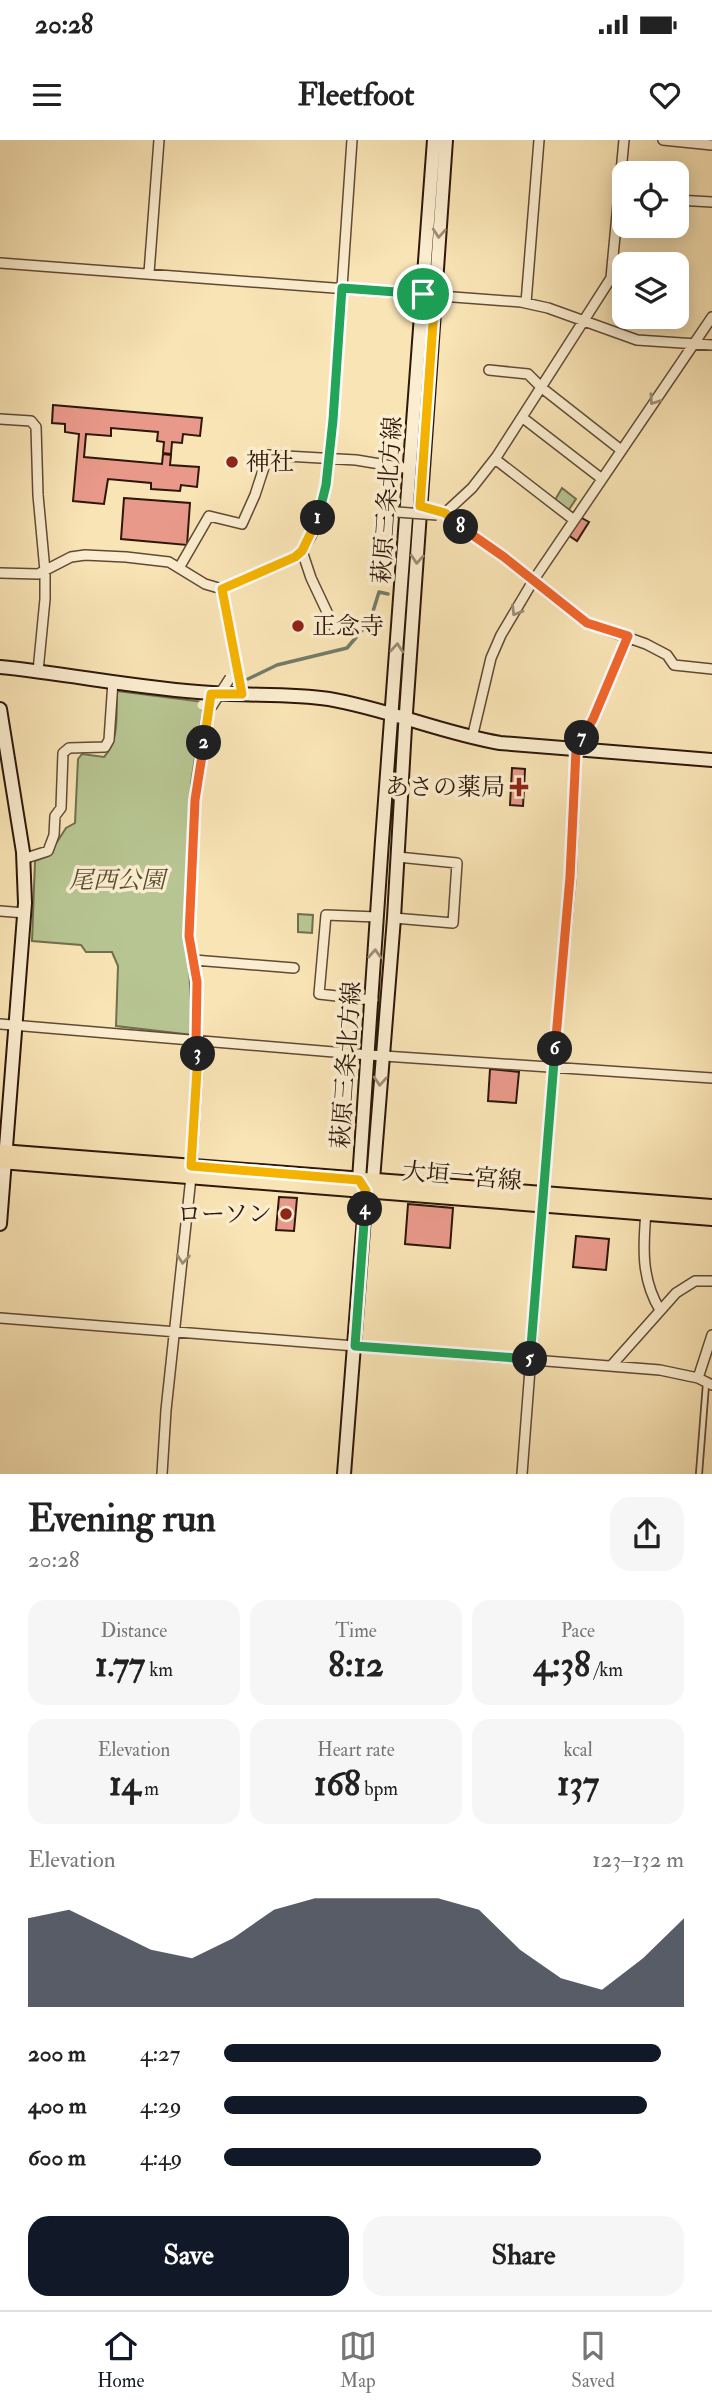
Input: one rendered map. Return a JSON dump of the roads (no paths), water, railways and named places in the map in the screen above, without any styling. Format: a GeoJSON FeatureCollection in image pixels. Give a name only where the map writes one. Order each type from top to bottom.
{"type":"FeatureCollection","features":[{"type":"Feature","properties":{"kind":"main road","name":"萩原三条北方線"},"geometry":{"type":"LineString","coordinates":[[344,1474],[376,1056],[394,918],[420,506],[434,140]]}},
{"type":"Feature","properties":{"kind":"main road","name":"萩原三条北方線"},"geometry":{"type":"LineString","coordinates":[[376,1056],[373,1000],[377,917],[410,469],[446,140]]}},
{"type":"Feature","properties":{"kind":"main road"},"geometry":{"type":"LineString","coordinates":[[0,667],[211,694],[329,699],[472,738],[535,747],[712,760]]}},
{"type":"Feature","properties":{"kind":"main road"},"geometry":{"type":"LineString","coordinates":[[0,709],[23,859],[25,913],[2,1156],[0,1224]]}},
{"type":"Feature","properties":{"kind":"main road","name":"大垣一宮線"},"geometry":{"type":"LineString","coordinates":[[2,1156],[366,1184],[712,1218]]}},
{"type":"Feature","properties":{"kind":"main road","name":"大垣一宮線"},"geometry":{"type":"LineString","coordinates":[[543,1200],[712,1207]]}},
{"type":"Feature","properties":{"kind":"street"},"geometry":{"type":"LineString","coordinates":[[149,273],[159,140]]}},
{"type":"Feature","properties":{"kind":"street"},"geometry":{"type":"LineString","coordinates":[[0,573],[38,574],[71,557],[85,555],[169,562],[205,584],[222,589],[270,569],[302,551],[320,514],[328,458],[352,140]]}},
{"type":"Feature","properties":{"kind":"street"},"geometry":{"type":"LineString","coordinates":[[526,303],[539,140]]}},
{"type":"Feature","properties":{"kind":"street"},"geometry":{"type":"LineString","coordinates":[[623,161],[624,140]]}},
{"type":"Feature","properties":{"kind":"street"},"geometry":{"type":"LineString","coordinates":[[663,140],[712,145]]}},
{"type":"Feature","properties":{"kind":"street"},"geometry":{"type":"LineString","coordinates":[[689,201],[712,202]]}},
{"type":"Feature","properties":{"kind":"street"},"geometry":{"type":"LineString","coordinates":[[397,512],[441,514],[472,488],[523,418],[611,278],[616,238]]}},
{"type":"Feature","properties":{"kind":"street"},"geometry":{"type":"LineString","coordinates":[[0,263],[526,303],[638,340],[712,345]]}},
{"type":"Feature","properties":{"kind":"street"},"geometry":{"type":"LineString","coordinates":[[472,738],[491,658],[501,635],[601,478],[712,317]]}},
{"type":"Feature","properties":{"kind":"street"},"geometry":{"type":"LineString","coordinates":[[489,370],[528,374],[621,450]]}},
{"type":"Feature","properties":{"kind":"street"},"geometry":{"type":"LineString","coordinates":[[523,418],[601,478]]}},
{"type":"Feature","properties":{"kind":"street"},"geometry":{"type":"LineString","coordinates":[[0,419],[31,421],[36,427],[38,495],[45,571],[38,671]]}},
{"type":"Feature","properties":{"kind":"street"},"geometry":{"type":"LineString","coordinates":[[179,568],[209,516],[242,524],[268,455],[328,458],[410,469]]}},
{"type":"Feature","properties":{"kind":"street"},"geometry":{"type":"LineString","coordinates":[[495,459],[574,520]]}},
{"type":"Feature","properties":{"kind":"street"},"geometry":{"type":"LineString","coordinates":[[420,506],[454,522],[587,623],[628,636],[667,655],[674,665],[712,669]]}},
{"type":"Feature","properties":{"kind":"street"},"geometry":{"type":"LineString","coordinates":[[302,551],[311,578],[335,629]]}},
{"type":"Feature","properties":{"kind":"street"},"geometry":{"type":"LineString","coordinates":[[222,589],[242,694]]}},
{"type":"Feature","properties":{"kind":"street"},"geometry":{"type":"LineString","coordinates":[[522,1474],[570,877],[576,750],[593,719],[628,636]]}},
{"type":"Feature","properties":{"kind":"street"},"geometry":{"type":"LineString","coordinates":[[202,705],[212,706],[230,678]]}},
{"type":"Feature","properties":{"kind":"street"},"geometry":{"type":"LineString","coordinates":[[23,859],[48,850],[54,835],[55,816],[61,808],[63,753],[69,748],[105,747],[109,740],[113,681]]}},
{"type":"Feature","properties":{"kind":"street"},"geometry":{"type":"LineString","coordinates":[[162,1474],[166,1410],[191,1172],[199,1050],[196,1041],[197,982],[189,936],[195,800],[211,694]]}},
{"type":"Feature","properties":{"kind":"street"},"geometry":{"type":"LineString","coordinates":[[394,918],[453,923],[457,863],[398,857]]}},
{"type":"Feature","properties":{"kind":"street"},"geometry":{"type":"LineString","coordinates":[[0,911],[25,913]]}},
{"type":"Feature","properties":{"kind":"street"},"geometry":{"type":"LineString","coordinates":[[373,1000],[319,994],[326,915],[377,917]]}},
{"type":"Feature","properties":{"kind":"street"},"geometry":{"type":"LineString","coordinates":[[194,960],[294,968]]}},
{"type":"Feature","properties":{"kind":"street"},"geometry":{"type":"LineString","coordinates":[[0,1024],[376,1056],[712,1078]]}},
{"type":"Feature","properties":{"kind":"street"},"geometry":{"type":"LineString","coordinates":[[646,1212],[643,1244],[646,1275],[652,1296],[660,1310]]}},
{"type":"Feature","properties":{"kind":"street"},"geometry":{"type":"LineString","coordinates":[[611,1366],[676,1293],[695,1281],[712,1281]]}},
{"type":"Feature","properties":{"kind":"street"},"geometry":{"type":"LineString","coordinates":[[0,1318],[660,1370],[705,1381],[712,1335]]}},
{"type":"Feature","properties":{"kind":"lane"},"geometry":{"type":"LineString","coordinates":[[699,1474],[705,1381]]}},
{"type":"Feature","properties":{"kind":"waterway"},"geometry":{"type":"LineString","coordinates":[[248,679],[277,665],[347,648],[370,621],[379,592],[388,594]]}},
{"type":"Feature","properties":{"kind":"place","name":"神社"},"geometry":{"type":"Point","coordinates":[232,462]}},
{"type":"Feature","properties":{"kind":"place","name":"正念寺"},"geometry":{"type":"Point","coordinates":[298,626]}},
{"type":"Feature","properties":{"kind":"place","name":"あさの薬局"},"geometry":{"type":"Point","coordinates":[519,787]}},
{"type":"Feature","properties":{"kind":"place","name":"ローソン"},"geometry":{"type":"Point","coordinates":[286,1214]}},
{"type":"Feature","properties":{"kind":"park label","name":"尾西公園"},"geometry":{"type":"Point","coordinates":[117,880]}}]}
